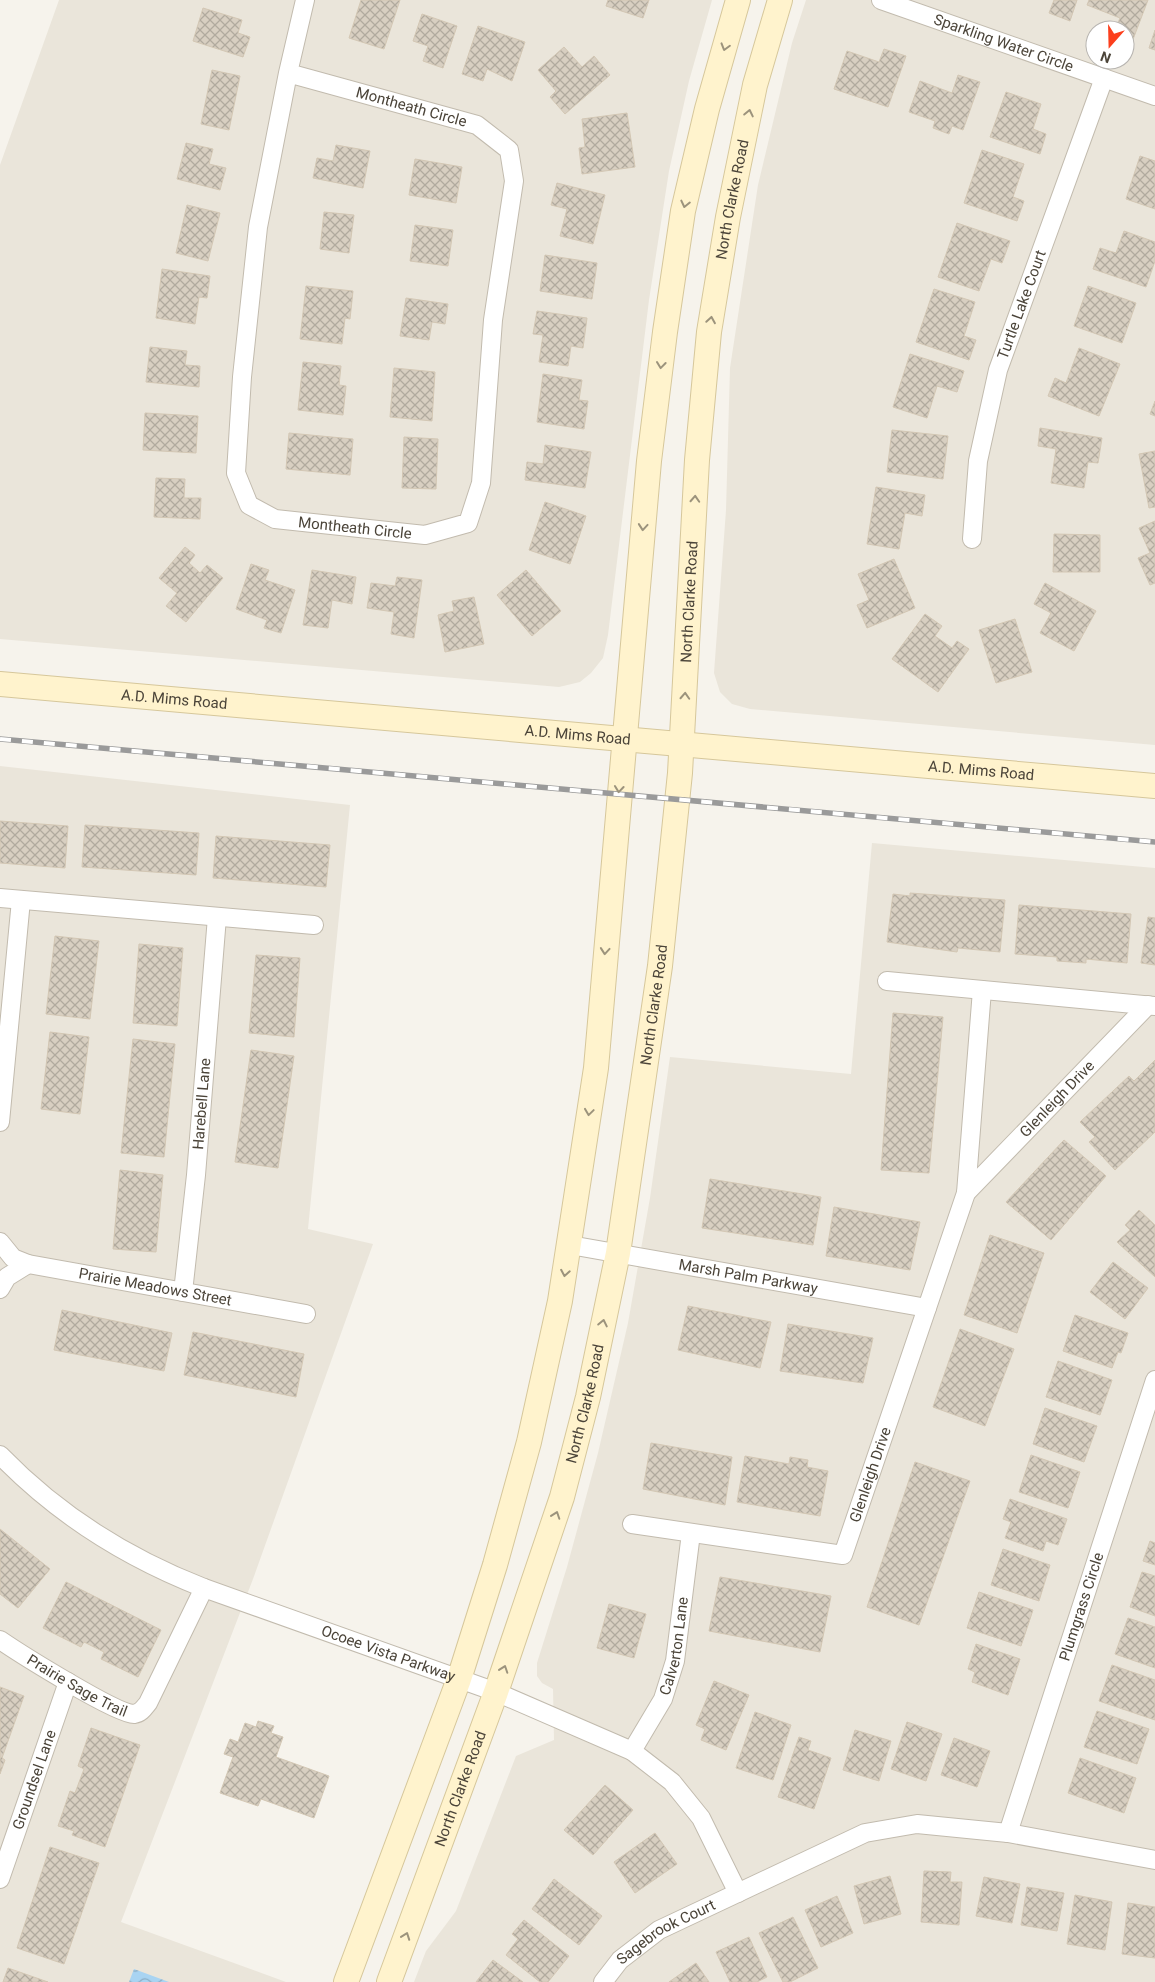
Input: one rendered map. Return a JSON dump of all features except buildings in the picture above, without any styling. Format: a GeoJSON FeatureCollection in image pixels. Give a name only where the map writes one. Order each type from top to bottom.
{"type":"FeatureCollection","features":[{"type":"Feature","properties":{"kind":"street","name":"Montheath Circle"},"geometry":{"type":"LineString","coordinates":[[288,73],[477,125],[509,150],[514,181],[493,320],[481,483],[468,523],[425,535],[275,519],[249,505],[236,474],[242,377],[258,228],[288,73],[305,0]]}},
{"type":"Feature","properties":{"kind":"street"},"geometry":{"type":"LineString","coordinates":[[346,1982],[459,1678],[495,1565],[529,1442],[570,1245],[596,1068],[650,461],[683,211],[707,109],[738,0]]}},
{"type":"Feature","properties":{"kind":"street","name":"North Clarke Road"},"geometry":{"type":"LineString","coordinates":[[389,1982],[496,1692],[562,1497],[588,1397],[618,1253],[660,966],[682,745],[697,460],[709,332],[728,217],[755,85],[780,0]]}},
{"type":"Feature","properties":{"kind":"street","name":"Sparkling Water Circle"},"geometry":{"type":"LineString","coordinates":[[881,0],[1155,96]]}},
{"type":"Feature","properties":{"kind":"street","name":"Turtle Lake Court"},"geometry":{"type":"LineString","coordinates":[[972,539],[978,461],[998,370],[1104,78]]}},
{"type":"Feature","properties":{"kind":"street","name":"A.D. Mims Road"},"geometry":{"type":"LineString","coordinates":[[0,684],[1155,786]]}},
{"type":"Feature","properties":{"kind":"street"},"geometry":{"type":"LineString","coordinates":[[0,898],[314,926]]}},
{"type":"Feature","properties":{"kind":"street"},"geometry":{"type":"LineString","coordinates":[[0,1122],[21,900]]}},
{"type":"Feature","properties":{"kind":"street","name":"Harebell Lane"},"geometry":{"type":"LineString","coordinates":[[183,1292],[196,1175],[217,917]]}},
{"type":"Feature","properties":{"kind":"street","name":"Glenleigh Drive"},"geometry":{"type":"LineString","coordinates":[[886,981],[1152,1006]]}},
{"type":"Feature","properties":{"kind":"street","name":"Glenleigh Drive"},"geometry":{"type":"LineString","coordinates":[[632,1524],[843,1555],[966,1193],[982,990]]}},
{"type":"Feature","properties":{"kind":"street","name":"Glenleigh Drive"},"geometry":{"type":"LineString","coordinates":[[966,1193],[1152,1006]]}},
{"type":"Feature","properties":{"kind":"street"},"geometry":{"type":"LineString","coordinates":[[0,1242],[13,1258],[28,1264]]}},
{"type":"Feature","properties":{"kind":"street","name":"Marsh Palm Parkway"},"geometry":{"type":"LineString","coordinates":[[570,1245],[927,1308]]}},
{"type":"Feature","properties":{"kind":"street"},"geometry":{"type":"LineString","coordinates":[[2,1281],[28,1264]]}},
{"type":"Feature","properties":{"kind":"street","name":"Prairie Meadows Street"},"geometry":{"type":"LineString","coordinates":[[28,1264],[306,1314]]}},
{"type":"Feature","properties":{"kind":"street","name":"Plumgrass Circle"},"geometry":{"type":"LineString","coordinates":[[1008,1834],[1155,1380]]}},
{"type":"Feature","properties":{"kind":"street","name":"Ocoee Vista Parkway"},"geometry":{"type":"LineString","coordinates":[[0,1455],[39,1492],[86,1528],[157,1569],[204,1588],[496,1692],[632,1751],[672,1782],[701,1818],[738,1893]]}},
{"type":"Feature","properties":{"kind":"street","name":"Calverton Lane"},"geometry":{"type":"LineString","coordinates":[[632,1751],[663,1698],[676,1661],[691,1533]]}},
{"type":"Feature","properties":{"kind":"street","name":"Prairie Sage Trail"},"geometry":{"type":"LineString","coordinates":[[0,1640],[68,1682],[126,1712],[139,1713],[148,1703],[204,1588]]}},
{"type":"Feature","properties":{"kind":"street","name":"Groundsel Lane"},"geometry":{"type":"LineString","coordinates":[[0,1879],[68,1682]]}},
{"type":"Feature","properties":{"kind":"street"},"geometry":{"type":"LineString","coordinates":[[738,1893],[865,1833],[917,1824],[1008,1834],[1155,1860]]}},
{"type":"Feature","properties":{"kind":"street","name":"Sagebrook Court"},"geometry":{"type":"LineString","coordinates":[[603,1982],[620,1960],[659,1930],[738,1893]]}},
{"type":"Feature","properties":{"kind":"shaded area"},"geometry":{"type":"Polygon","coordinates":[[[59,0],[712,0],[689,81],[669,171],[649,300],[608,635],[603,658],[591,673],[580,682],[559,687],[0,639],[0,165],[59,0]]]}},
{"type":"Feature","properties":{"kind":"shaded area"},"geometry":{"type":"Polygon","coordinates":[[[806,0],[1155,0],[1155,745],[750,709],[732,704],[720,692],[714,673],[726,510],[730,368],[758,185],[792,43],[806,0]]]}},
{"type":"Feature","properties":{"kind":"shaded area"},"geometry":{"type":"Polygon","coordinates":[[[0,766],[350,805],[308,1229],[373,1244],[253,1579],[121,1922],[286,1982],[0,1982],[0,766]]]}},
{"type":"Feature","properties":{"kind":"shaded area"},"geometry":{"type":"Polygon","coordinates":[[[872,843],[1155,868],[1155,1982],[414,1982],[426,1951],[456,1911],[516,1756],[554,1740],[553,1689],[542,1683],[537,1676],[537,1663],[567,1567],[598,1453],[628,1323],[650,1198],[670,1057],[851,1074],[872,843]]]}},
{"type":"Feature","properties":{"kind":"water"},"geometry":{"type":"Polygon","coordinates":[[[134,1969],[169,1982],[129,1982],[134,1969]]]}},
{"type":"Feature","properties":{"kind":"railway"},"geometry":{"type":"LineString","coordinates":[[0,739],[1155,842]]}}]}
